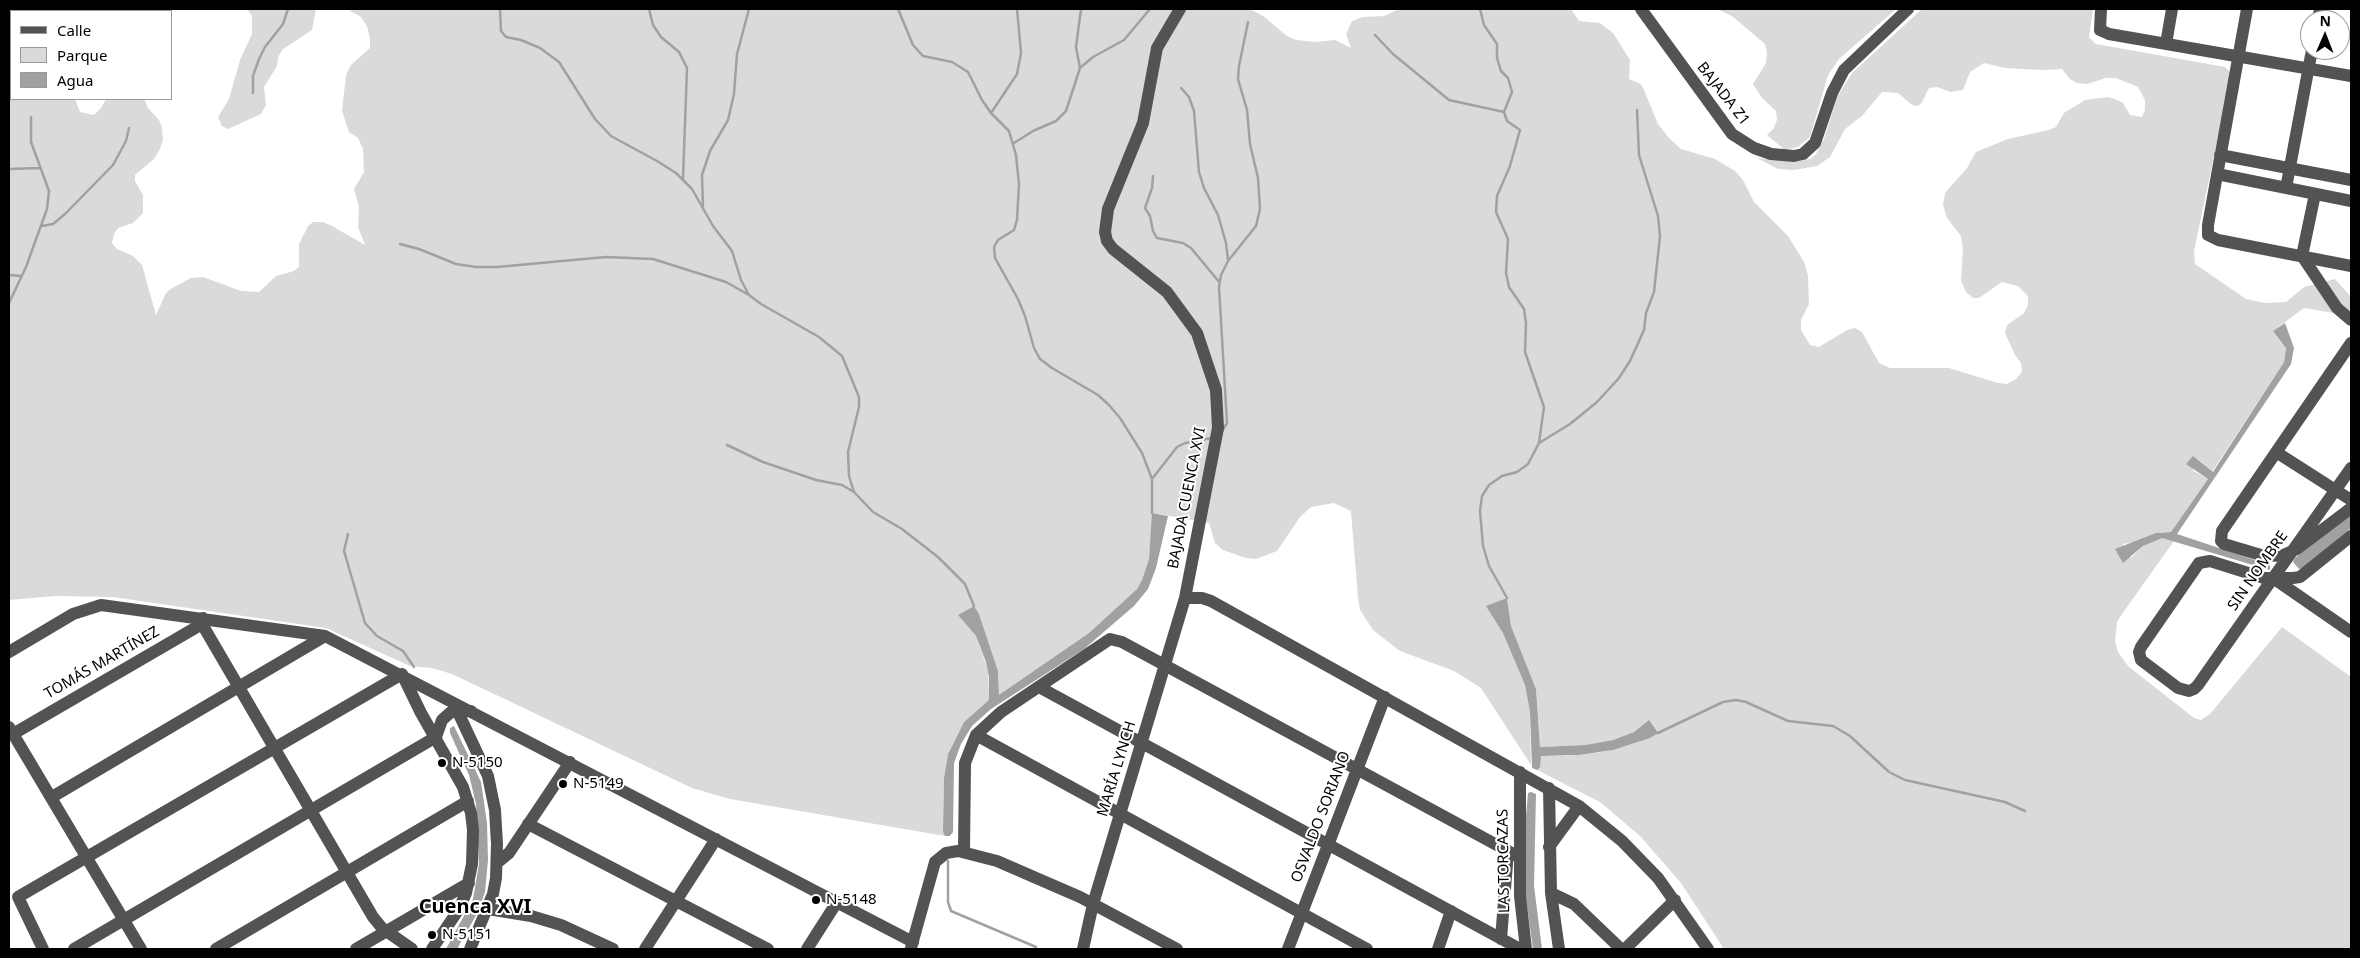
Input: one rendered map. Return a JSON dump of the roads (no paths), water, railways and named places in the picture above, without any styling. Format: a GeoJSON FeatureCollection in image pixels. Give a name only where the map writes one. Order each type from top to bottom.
{"type":"FeatureCollection","features":[{"type":"Feature","properties":{"kind":"street","name":"BAJADA CUENCA XVI"},"geometry":{"type":"LineString","coordinates":[[1180,9],[1157,48],[1143,123],[1108,209],[1105,232],[1107,241],[1113,249],[1167,292],[1178,304],[1197,333],[1216,390],[1218,428],[1185,598]]}},
{"type":"Feature","properties":{"kind":"street","name":"BAJADA Z1"},"geometry":{"type":"LineString","coordinates":[[1641,9],[1732,134],[1754,148],[1771,154],[1794,156],[1803,154],[1815,143],[1832,93],[1844,70],[1908,9]]}},
{"type":"Feature","properties":{"kind":"street"},"geometry":{"type":"LineString","coordinates":[[2102,9],[2099,25],[2104,33],[2351,76]]}},
{"type":"Feature","properties":{"kind":"street"},"geometry":{"type":"LineString","coordinates":[[2166,44],[2172,9]]}},
{"type":"Feature","properties":{"kind":"street"},"geometry":{"type":"LineString","coordinates":[[2247,9],[2220,155],[2208,234],[2218,240],[2351,266]]}},
{"type":"Feature","properties":{"kind":"street"},"geometry":{"type":"LineString","coordinates":[[2286,188],[2310,60]]}},
{"type":"Feature","properties":{"kind":"street"},"geometry":{"type":"LineString","coordinates":[[2220,155],[2351,180]]}},
{"type":"Feature","properties":{"kind":"street"},"geometry":{"type":"LineString","coordinates":[[2217,174],[2351,201]]}},
{"type":"Feature","properties":{"kind":"street"},"geometry":{"type":"LineString","coordinates":[[2314,194],[2302,256],[2337,308],[2351,320]]}},
{"type":"Feature","properties":{"kind":"street"},"geometry":{"type":"LineString","coordinates":[[2351,343],[2222,531],[2220,538],[2224,544],[2261,555],[2280,556],[2291,553],[2351,508]]}},
{"type":"Feature","properties":{"kind":"street"},"geometry":{"type":"LineString","coordinates":[[2276,452],[2351,500]]}},
{"type":"Feature","properties":{"kind":"street","name":"SIN NOMBRE"},"geometry":{"type":"LineString","coordinates":[[2273,578],[2264,578],[2210,561],[2202,561],[2196,566],[2147,639],[2139,652],[2139,656],[2144,664],[2171,683],[2189,691],[2198,685],[2351,468]]}},
{"type":"Feature","properties":{"kind":"street"},"geometry":{"type":"LineString","coordinates":[[2273,578],[2303,576],[2348,543]]}},
{"type":"Feature","properties":{"kind":"street"},"geometry":{"type":"LineString","coordinates":[[2273,578],[2351,632]]}},
{"type":"Feature","properties":{"kind":"street","name":"MARÍA LYNCH"},"geometry":{"type":"LineString","coordinates":[[1083,949],[1093,904],[1185,598]]}},
{"type":"Feature","properties":{"kind":"street"},"geometry":{"type":"LineString","coordinates":[[1185,598],[1202,598],[1211,601],[1579,806],[1622,841],[1658,878],[1708,949]]}},
{"type":"Feature","properties":{"kind":"street"},"geometry":{"type":"LineString","coordinates":[[9,652],[73,614],[92,606],[110,605],[202,621],[325,636],[402,674],[837,902],[912,946],[935,862],[946,852],[964,852],[996,861],[1093,904],[1177,949]]}},
{"type":"Feature","properties":{"kind":"street"},"geometry":{"type":"LineString","coordinates":[[202,621],[238,687],[373,917],[386,932],[412,949]]}},
{"type":"Feature","properties":{"kind":"street","name":"TOMÁS MARTÍNEZ"},"geometry":{"type":"LineString","coordinates":[[11,730],[202,621]]}},
{"type":"Feature","properties":{"kind":"street"},"geometry":{"type":"LineString","coordinates":[[52,798],[325,636]]}},
{"type":"Feature","properties":{"kind":"street"},"geometry":{"type":"LineString","coordinates":[[964,852],[965,763],[976,735],[996,715],[1110,639],[1122,642],[1513,854],[1501,939]]}},
{"type":"Feature","properties":{"kind":"street"},"geometry":{"type":"LineString","coordinates":[[402,674],[457,773],[468,801],[473,846],[469,883],[459,909],[432,949]]}},
{"type":"Feature","properties":{"kind":"street"},"geometry":{"type":"LineString","coordinates":[[43,949],[18,897],[402,674]]}},
{"type":"Feature","properties":{"kind":"street"},"geometry":{"type":"LineString","coordinates":[[1039,687],[1520,949]]}},
{"type":"Feature","properties":{"kind":"street","name":"OSVALDO SORIANO"},"geometry":{"type":"LineString","coordinates":[[1288,949],[1385,697]]}},
{"type":"Feature","properties":{"kind":"street"},"geometry":{"type":"LineString","coordinates":[[74,949],[436,737],[442,720],[451,712],[458,710],[472,711]]}},
{"type":"Feature","properties":{"kind":"street"},"geometry":{"type":"LineString","coordinates":[[458,710],[488,776],[495,810],[498,862],[488,909],[470,949]]}},
{"type":"Feature","properties":{"kind":"street"},"geometry":{"type":"LineString","coordinates":[[11,730],[141,949]]}},
{"type":"Feature","properties":{"kind":"street"},"geometry":{"type":"LineString","coordinates":[[976,735],[1367,949]]}},
{"type":"Feature","properties":{"kind":"street"},"geometry":{"type":"LineString","coordinates":[[498,862],[509,853],[570,762]]}},
{"type":"Feature","properties":{"kind":"street","name":"LAS TORCAZAS"},"geometry":{"type":"LineString","coordinates":[[1520,772],[1513,854],[1526,949]]}},
{"type":"Feature","properties":{"kind":"street"},"geometry":{"type":"LineString","coordinates":[[1549,788],[1551,892],[1558,949]]}},
{"type":"Feature","properties":{"kind":"street"},"geometry":{"type":"LineString","coordinates":[[216,949],[468,801]]}},
{"type":"Feature","properties":{"kind":"street"},"geometry":{"type":"LineString","coordinates":[[1549,847],[1579,806]]}},
{"type":"Feature","properties":{"kind":"street"},"geometry":{"type":"LineString","coordinates":[[528,824],[768,949]]}},
{"type":"Feature","properties":{"kind":"street"},"geometry":{"type":"LineString","coordinates":[[644,949],[716,839]]}},
{"type":"Feature","properties":{"kind":"street"},"geometry":{"type":"LineString","coordinates":[[356,949],[469,883]]}},
{"type":"Feature","properties":{"kind":"street"},"geometry":{"type":"LineString","coordinates":[[1551,892],[1574,904],[1623,949],[1675,900]]}},
{"type":"Feature","properties":{"kind":"street"},"geometry":{"type":"LineString","coordinates":[[807,949],[837,902]]}},
{"type":"Feature","properties":{"kind":"street"},"geometry":{"type":"LineString","coordinates":[[488,909],[531,916],[561,925],[612,949]]}},
{"type":"Feature","properties":{"kind":"street"},"geometry":{"type":"LineString","coordinates":[[1438,949],[1451,912]]}},
{"type":"Feature","properties":{"kind":"water"},"geometry":{"type":"Polygon","coordinates":[[[2285,323],[2294,348],[2291,364],[2177,534],[2270,565],[2270,570],[2162,538],[2143,546],[2123,563],[2115,549],[2156,533],[2171,532],[2208,479],[2186,464],[2193,456],[2213,472],[2284,362],[2286,348],[2273,331],[2285,323]]]}},
{"type":"Feature","properties":{"kind":"water"},"geometry":{"type":"Polygon","coordinates":[[[1152,513],[1168,516],[1156,568],[1148,589],[1134,606],[1084,649],[991,709],[972,726],[961,744],[954,763],[953,832],[950,836],[945,836],[943,832],[944,778],[948,754],[964,722],[989,700],[989,677],[986,662],[976,636],[958,615],[974,606],[979,614],[998,671],[999,695],[1089,633],[1137,589],[1149,559],[1152,513]]]}},
{"type":"Feature","properties":{"kind":"water"},"geometry":{"type":"Polygon","coordinates":[[[2351,514],[2351,528],[2304,568],[2299,569],[2293,562],[2295,558],[2351,514]]]}},
{"type":"Feature","properties":{"kind":"water"},"geometry":{"type":"Polygon","coordinates":[[[1507,598],[1511,626],[1536,689],[1540,747],[1585,745],[1613,740],[1634,732],[1649,720],[1658,733],[1650,738],[1613,750],[1579,755],[1541,756],[1540,767],[1537,770],[1532,768],[1530,712],[1525,685],[1503,633],[1486,606],[1507,598]]]}},
{"type":"Feature","properties":{"kind":"water"},"geometry":{"type":"Polygon","coordinates":[[[454,726],[481,782],[487,823],[488,860],[485,892],[478,912],[457,949],[446,949],[473,899],[479,864],[476,804],[469,775],[450,733],[450,728],[454,726]]]}},
{"type":"Feature","properties":{"kind":"water"},"geometry":{"type":"Polygon","coordinates":[[[1528,793],[1536,794],[1534,886],[1542,949],[1533,949],[1526,898],[1526,816],[1528,793]]]}},
{"type":"Feature","properties":{"kind":"waterway"},"geometry":{"type":"LineString","coordinates":[[253,93],[253,76],[259,59],[265,47],[283,24],[288,9]]}},
{"type":"Feature","properties":{"kind":"waterway"},"geometry":{"type":"LineString","coordinates":[[500,9],[501,31],[506,37],[521,40],[540,48],[559,62],[595,119],[611,136],[676,173],[692,189],[713,226],[732,251],[741,280],[749,295],[761,304],[819,337],[842,356],[859,397],[859,407],[848,452],[849,476],[854,492]]}},
{"type":"Feature","properties":{"kind":"waterway"},"geometry":{"type":"LineString","coordinates":[[649,9],[653,25],[661,37],[679,52],[687,68],[683,179]]}},
{"type":"Feature","properties":{"kind":"waterway"},"geometry":{"type":"LineString","coordinates":[[703,206],[702,175],[710,151],[728,120],[734,94],[737,54],[749,9]]}},
{"type":"Feature","properties":{"kind":"waterway"},"geometry":{"type":"LineString","coordinates":[[898,9],[913,45],[923,56],[952,62],[968,72],[991,113],[1009,131],[1016,155],[1019,184],[1017,220],[1014,230],[998,240],[994,247],[995,258],[1018,299],[1034,348],[1040,359],[1098,395],[1109,405],[1120,418],[1142,453],[1152,479],[1152,513]]}},
{"type":"Feature","properties":{"kind":"waterway"},"geometry":{"type":"LineString","coordinates":[[991,113],[1017,74],[1021,53],[1017,9]]}},
{"type":"Feature","properties":{"kind":"waterway"},"geometry":{"type":"LineString","coordinates":[[1080,68],[1076,47],[1081,9]]}},
{"type":"Feature","properties":{"kind":"waterway"},"geometry":{"type":"LineString","coordinates":[[1014,143],[1033,131],[1056,121],[1066,111],[1080,68],[1093,57],[1124,40],[1150,9]]}},
{"type":"Feature","properties":{"kind":"waterway"},"geometry":{"type":"LineString","coordinates":[[1480,9],[1484,25],[1497,44],[1497,58],[1501,71],[1508,78],[1512,92],[1504,112],[1507,121],[1520,130],[1510,166],[1497,196],[1496,212],[1508,239],[1506,273],[1509,287],[1524,309],[1526,323],[1525,352],[1544,407],[1539,443],[1528,464],[1517,472],[1502,476],[1489,485],[1482,496],[1480,511],[1483,546],[1489,566],[1507,598]]}},
{"type":"Feature","properties":{"kind":"waterway"},"geometry":{"type":"LineString","coordinates":[[1221,433],[1227,423],[1219,287],[1221,275],[1228,261],[1256,226],[1260,209],[1258,178],[1250,144],[1247,110],[1238,79],[1248,22]]}},
{"type":"Feature","properties":{"kind":"waterway"},"geometry":{"type":"LineString","coordinates":[[1375,35],[1393,54],[1449,100],[1504,112]]}},
{"type":"Feature","properties":{"kind":"waterway"},"geometry":{"type":"LineString","coordinates":[[1181,88],[1189,97],[1194,111],[1199,172],[1204,188],[1218,215],[1226,243],[1228,260]]}},
{"type":"Feature","properties":{"kind":"waterway"},"geometry":{"type":"LineString","coordinates":[[1539,443],[1570,424],[1597,402],[1619,378],[1630,361],[1644,330],[1646,313],[1654,292],[1660,236],[1658,216],[1639,155],[1637,110]]}},
{"type":"Feature","properties":{"kind":"waterway"},"geometry":{"type":"LineString","coordinates":[[9,303],[26,267],[47,209],[49,191],[31,142],[31,117]]}},
{"type":"Feature","properties":{"kind":"waterway"},"geometry":{"type":"LineString","coordinates":[[42,226],[53,224],[65,214],[113,165],[126,141],[129,128]]}},
{"type":"Feature","properties":{"kind":"waterway"},"geometry":{"type":"LineString","coordinates":[[9,169],[40,168]]}},
{"type":"Feature","properties":{"kind":"waterway"},"geometry":{"type":"LineString","coordinates":[[1153,176],[1152,188],[1145,208],[1150,216],[1153,231],[1157,238],[1183,243],[1191,248],[1220,283]]}},
{"type":"Feature","properties":{"kind":"waterway"},"geometry":{"type":"LineString","coordinates":[[400,244],[419,249],[456,264],[476,267],[497,267],[606,257],[653,259],[726,282],[749,295]]}},
{"type":"Feature","properties":{"kind":"waterway"},"geometry":{"type":"LineString","coordinates":[[9,275],[21,276]]}},
{"type":"Feature","properties":{"kind":"waterway"},"geometry":{"type":"LineString","coordinates":[[1152,479],[1177,447],[1185,443],[1212,438]]}},
{"type":"Feature","properties":{"kind":"waterway"},"geometry":{"type":"LineString","coordinates":[[727,445],[763,462],[816,480],[842,485],[854,492],[873,512],[902,529],[938,557],[965,584],[974,606]]}},
{"type":"Feature","properties":{"kind":"waterway"},"geometry":{"type":"LineString","coordinates":[[348,534],[344,551],[365,623],[377,636],[403,651],[414,667]]}},
{"type":"Feature","properties":{"kind":"waterway"},"geometry":{"type":"LineString","coordinates":[[1658,733],[1723,702],[1736,700],[1746,702],[1788,721],[1833,726],[1850,736],[1889,772],[1905,780],[2005,802],[2025,811]]}},
{"type":"Feature","properties":{"kind":"waterway"},"geometry":{"type":"LineString","coordinates":[[948,861],[948,902],[951,911],[1036,947]]}},
{"type":"Feature","properties":{"kind":"place","name":"N-5150"},"geometry":{"type":"Point","coordinates":[442,763]}},
{"type":"Feature","properties":{"kind":"place","name":"N-5149"},"geometry":{"type":"Point","coordinates":[563,784]}},
{"type":"Feature","properties":{"kind":"place","name":"N-5148"},"geometry":{"type":"Point","coordinates":[816,900]}},
{"type":"Feature","properties":{"kind":"place","name":"N-5151"},"geometry":{"type":"Point","coordinates":[432,935]}},
{"type":"Feature","properties":{"kind":"district","name":"Cuenca XVI"},"geometry":{"type":"Point","coordinates":[475,907]}}]}
